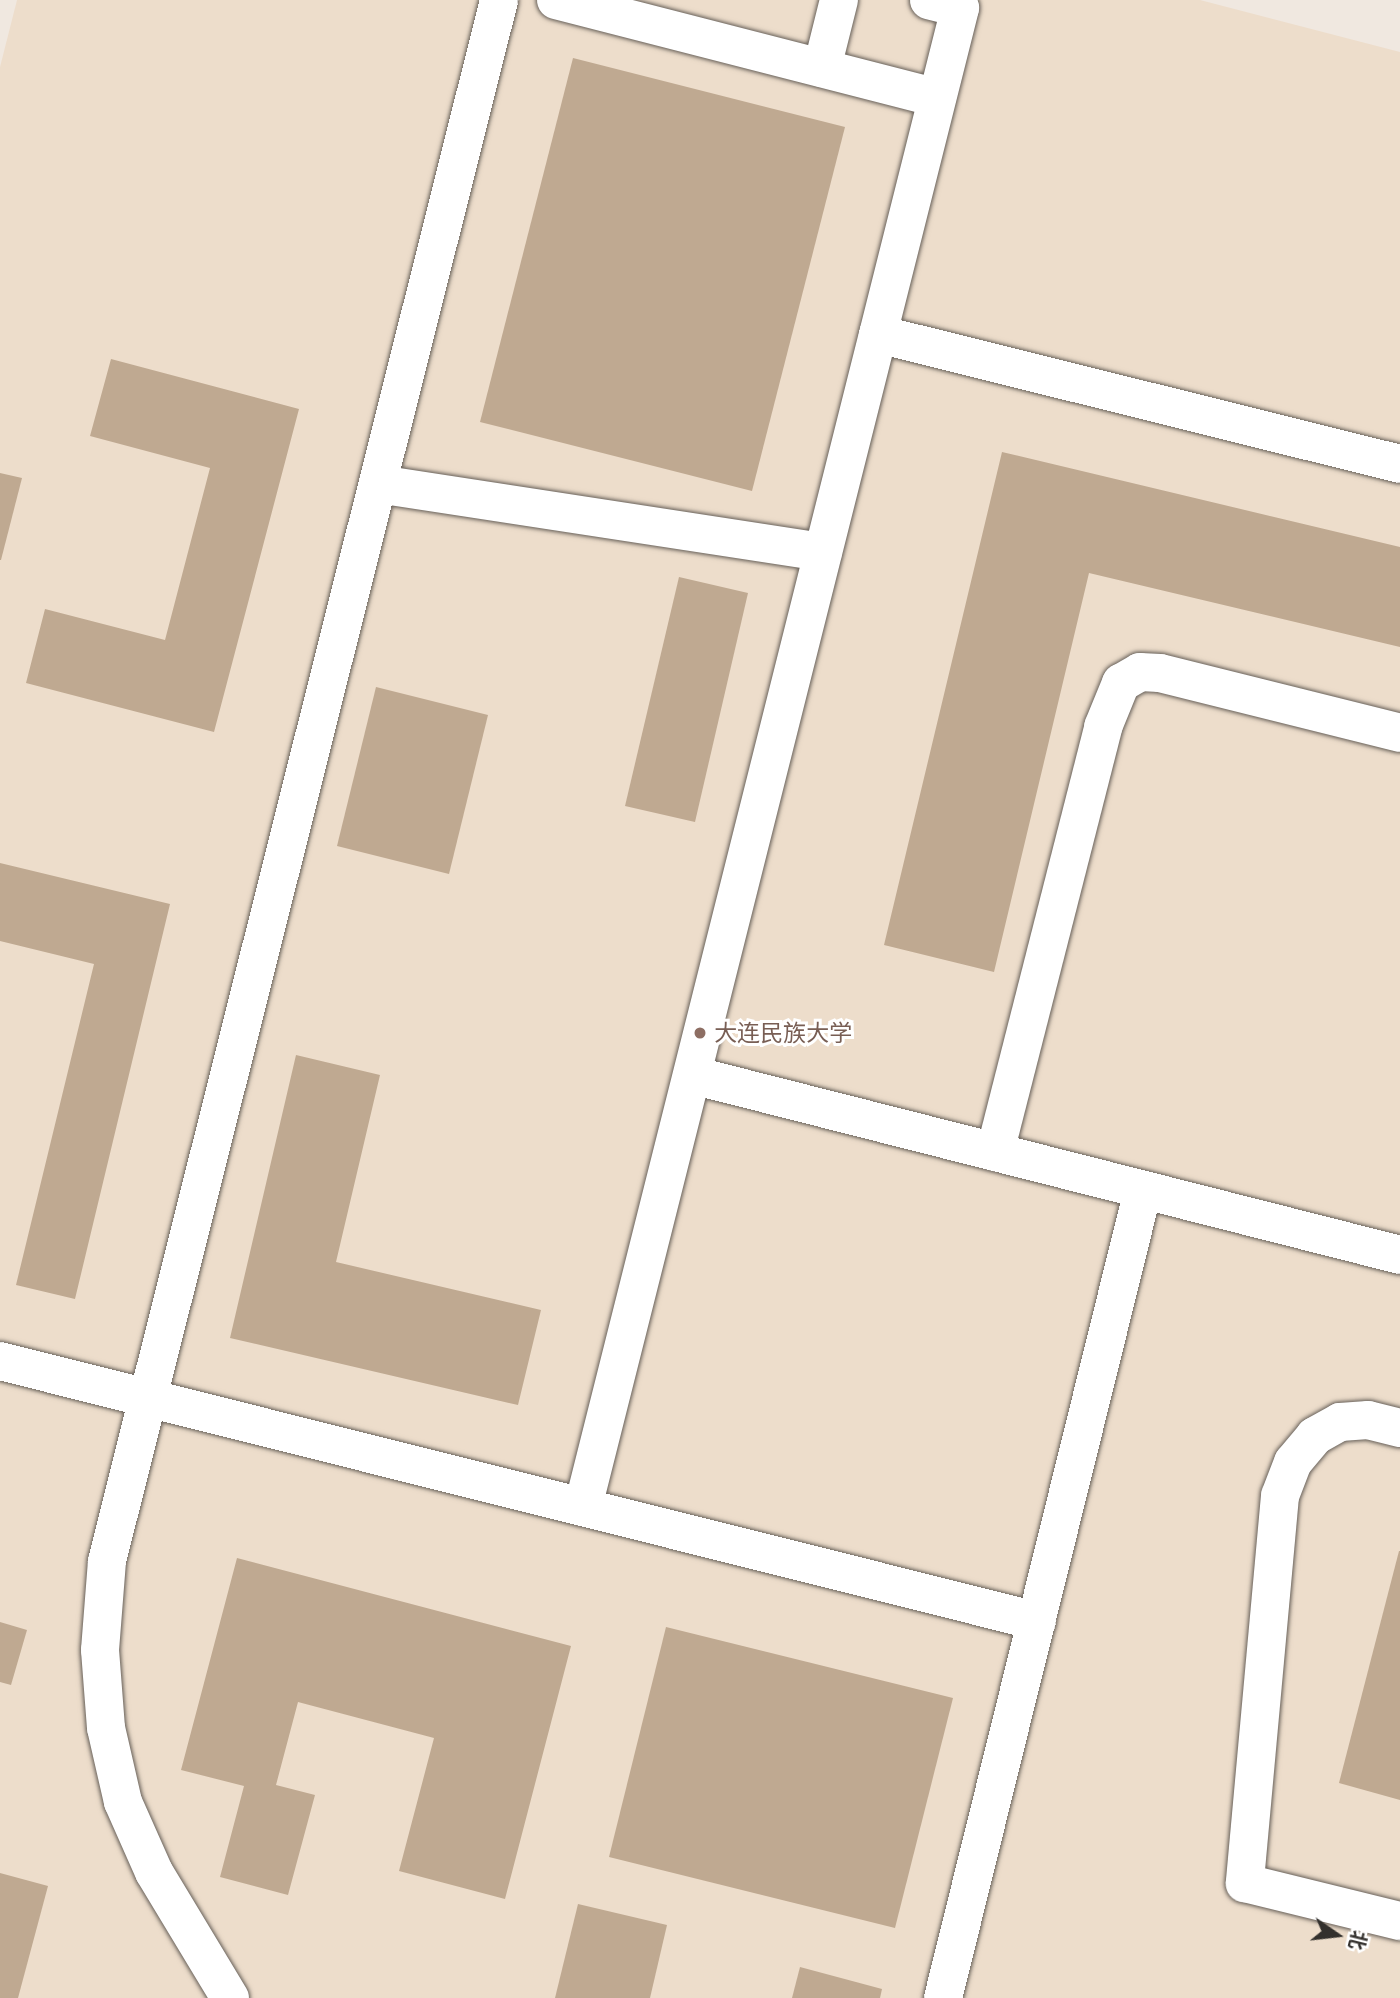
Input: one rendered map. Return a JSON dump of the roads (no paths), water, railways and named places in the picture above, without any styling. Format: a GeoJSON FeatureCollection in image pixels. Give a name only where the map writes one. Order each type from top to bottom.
{"type":"FeatureCollection","features":[{"type":"Feature","properties":{"kind":"street"},"geometry":{"type":"LineString","coordinates":[[230,1998],[155,1872],[123,1802],[106,1728],[100,1650],[107,1561],[499,0]]}},
{"type":"Feature","properties":{"kind":"street"},"geometry":{"type":"LineString","coordinates":[[556,0],[937,98]]}},
{"type":"Feature","properties":{"kind":"street"},"geometry":{"type":"LineString","coordinates":[[822,68],[839,0]]}},
{"type":"Feature","properties":{"kind":"street"},"geometry":{"type":"LineString","coordinates":[[583,1507],[960,8],[929,0]]}},
{"type":"Feature","properties":{"kind":"street"},"geometry":{"type":"LineString","coordinates":[[878,334],[1400,464]]}},
{"type":"Feature","properties":{"kind":"street"},"geometry":{"type":"LineString","coordinates":[[378,484],[823,552]]}},
{"type":"Feature","properties":{"kind":"street"},"geometry":{"type":"LineString","coordinates":[[995,1152],[1104,727],[1121,683],[1140,672],[1160,673],[1400,733]]}},
{"type":"Feature","properties":{"kind":"street"},"geometry":{"type":"LineString","coordinates":[[692,1075],[1400,1255]]}},
{"type":"Feature","properties":{"kind":"street"},"geometry":{"type":"LineString","coordinates":[[943,1998],[1143,1190]]}},
{"type":"Feature","properties":{"kind":"street"},"geometry":{"type":"LineString","coordinates":[[0,1361],[1037,1621]]}},
{"type":"Feature","properties":{"kind":"street"},"geometry":{"type":"LineString","coordinates":[[1400,1428],[1367,1420],[1340,1422],[1315,1436],[1293,1462],[1280,1496],[1245,1883],[1400,1921]]}},
{"type":"Feature","properties":{"kind":"place","name":"大连民族大学"},"geometry":{"type":"Point","coordinates":[700,1033]}}]}
